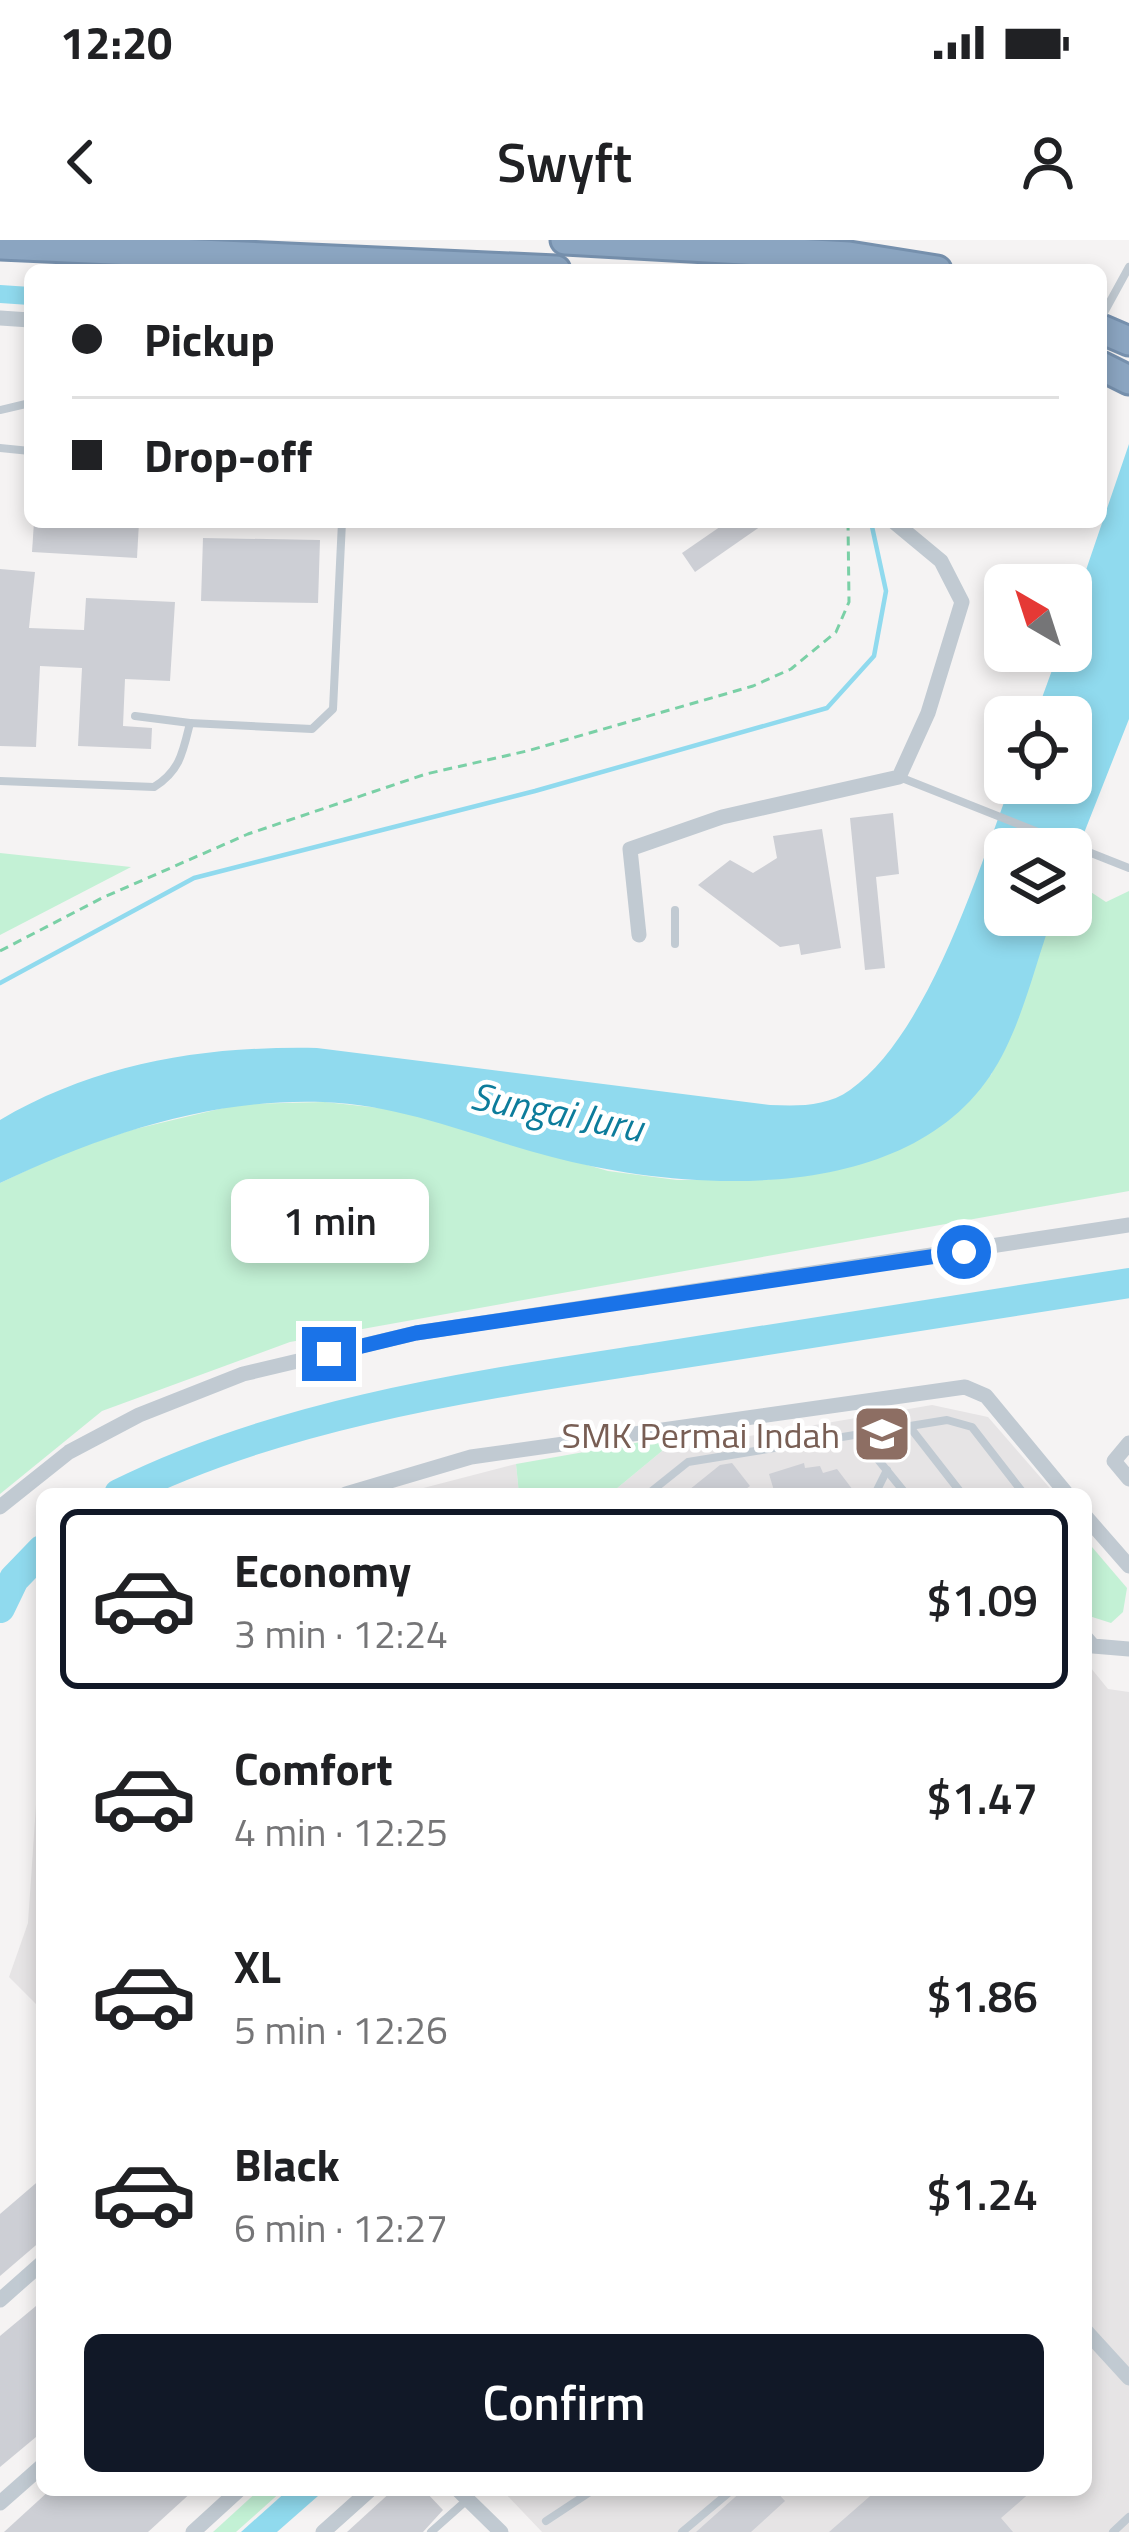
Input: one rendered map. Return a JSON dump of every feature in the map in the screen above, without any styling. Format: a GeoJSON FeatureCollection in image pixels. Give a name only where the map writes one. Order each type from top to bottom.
{"type":"FeatureCollection","features":[{"type":"Feature","properties":{"kind":"highway"},"geometry":{"type":"LineString","coordinates":[[565,240],[849,256],[899,264]]}},
{"type":"Feature","properties":{"kind":"highway"},"geometry":{"type":"LineString","coordinates":[[0,245],[167,260],[321,264]]}},
{"type":"Feature","properties":{"kind":"street"},"geometry":{"type":"LineString","coordinates":[[639,935],[630,849],[722,817],[898,777],[928,713],[962,602],[941,562],[901,528]]}},
{"type":"Feature","properties":{"kind":"street"},"geometry":{"type":"LineString","coordinates":[[0,1507],[69,1452],[139,1415],[243,1374],[416,1333],[1129,1225]]}},
{"type":"Feature","properties":{"kind":"street"},"geometry":{"type":"LineString","coordinates":[[370,1488],[471,1457],[965,1387],[986,1396],[1061,1488]]}},
{"type":"Feature","properties":{"kind":"street"},"geometry":{"type":"LineString","coordinates":[[1129,1443],[1114,1461],[1129,1479]]}},
{"type":"Feature","properties":{"kind":"street"},"geometry":{"type":"LineString","coordinates":[[386,1488],[393,1482]]}},
{"type":"Feature","properties":{"kind":"street"},"geometry":{"type":"LineString","coordinates":[[1092,1524],[1129,1565]]}},
{"type":"Feature","properties":{"kind":"street"},"geometry":{"type":"LineString","coordinates":[[1092,1645],[1129,1649]]}},
{"type":"Feature","properties":{"kind":"street"},"geometry":{"type":"LineString","coordinates":[[0,2300],[36,2268]]}},
{"type":"Feature","properties":{"kind":"street"},"geometry":{"type":"LineString","coordinates":[[1092,2338],[1129,2378]]}},
{"type":"Feature","properties":{"kind":"street"},"geometry":{"type":"LineString","coordinates":[[0,2503],[36,2471]]}},
{"type":"Feature","properties":{"kind":"street"},"geometry":{"type":"LineString","coordinates":[[193,2532],[232,2496]]}},
{"type":"Feature","properties":{"kind":"street"},"geometry":{"type":"LineString","coordinates":[[323,2532],[363,2496]]}},
{"type":"Feature","properties":{"kind":"street"},"geometry":{"type":"LineString","coordinates":[[465,2496],[501,2532]]}},
{"type":"Feature","properties":{"kind":"lane"},"geometry":{"type":"LineString","coordinates":[[1107,307],[1129,267]]}},
{"type":"Feature","properties":{"kind":"lane"},"geometry":{"type":"LineString","coordinates":[[135,716],[312,729],[326,720],[333,709],[342,528]]}},
{"type":"Feature","properties":{"kind":"lane"},"geometry":{"type":"LineString","coordinates":[[0,781],[154,787],[172,776],[182,759],[190,723]]}},
{"type":"Feature","properties":{"kind":"lane"},"geometry":{"type":"LineString","coordinates":[[898,777],[1129,868]]}},
{"type":"Feature","properties":{"kind":"lane"},"geometry":{"type":"LineString","coordinates":[[675,910],[675,944]]}},
{"type":"Feature","properties":{"kind":"lane"},"geometry":{"type":"LineString","coordinates":[[656,1488],[688,1462],[947,1420],[972,1427],[1019,1488]]}},
{"type":"Feature","properties":{"kind":"lane"},"geometry":{"type":"LineString","coordinates":[[909,1426],[957,1488]]}},
{"type":"Feature","properties":{"kind":"lane"},"geometry":{"type":"LineString","coordinates":[[857,1434],[901,1488]]}},
{"type":"Feature","properties":{"kind":"lane"},"geometry":{"type":"LineString","coordinates":[[878,1488],[887,1470]]}},
{"type":"Feature","properties":{"kind":"lane"},"geometry":{"type":"LineString","coordinates":[[431,2532],[461,2496]]}},
{"type":"Feature","properties":{"kind":"lane"},"geometry":{"type":"LineString","coordinates":[[546,2521],[584,2496]]}},
{"type":"Feature","properties":{"kind":"lane"},"geometry":{"type":"LineString","coordinates":[[682,2532],[725,2496]]}},
{"type":"Feature","properties":{"kind":"lane"},"geometry":{"type":"LineString","coordinates":[[1113,2532],[1129,2516]]}},
{"type":"Feature","properties":{"kind":"path"},"geometry":{"type":"LineString","coordinates":[[0,950],[102,898],[248,834],[426,774],[570,739],[753,686],[790,669],[836,632],[849,602],[848,528]]}},
{"type":"Feature","properties":{"kind":"shaded area","name":"SMK Permai Indah"},"geometry":{"type":"Polygon","coordinates":[[[932,1405],[988,1417],[1050,1488],[617,1488],[662,1451],[932,1405]]]}},
{"type":"Feature","properties":{"kind":"shaded area"},"geometry":{"type":"Polygon","coordinates":[[[516,1464],[518,1488],[423,1488],[516,1464]]]}},
{"type":"Feature","properties":{"kind":"shaded area"},"geometry":{"type":"Polygon","coordinates":[[[1092,1669],[1108,1689],[1129,1692],[1129,2532],[542,2532],[508,2496],[1092,2496],[1092,1669]]]}},
{"type":"Feature","properties":{"kind":"shaded area"},"geometry":{"type":"Polygon","coordinates":[[[36,1805],[36,2004],[9,1977],[28,1923],[36,1805]]]}},
{"type":"Feature","properties":{"kind":"green space"},"geometry":{"type":"Polygon","coordinates":[[[0,853],[131,867],[0,935],[0,853]]]}},
{"type":"Feature","properties":{"kind":"green space"},"geometry":{"type":"Polygon","coordinates":[[[1129,891],[1129,1191],[290,1342],[102,1411],[0,1494],[0,1183],[63,1153],[131,1130],[240,1104],[325,1102],[398,1110],[608,1171],[677,1180],[768,1180],[991,1075],[1045,936],[1092,936],[1092,893],[1106,902],[1129,891]]]}},
{"type":"Feature","properties":{"kind":"green space"},"geometry":{"type":"Polygon","coordinates":[[[658,1439],[662,1451],[617,1488],[518,1488],[516,1464],[658,1439]]]}},
{"type":"Feature","properties":{"kind":"green space"},"geometry":{"type":"Polygon","coordinates":[[[1092,1547],[1127,1588],[1123,1612],[1111,1623],[1092,1617],[1092,1547]]]}},
{"type":"Feature","properties":{"kind":"green space"},"geometry":{"type":"Polygon","coordinates":[[[252,2496],[276,2496],[236,2532],[213,2532],[252,2496]]]}},
{"type":"Feature","properties":{"kind":"water"},"geometry":{"type":"Polygon","coordinates":[[[1129,444],[1129,719],[1086,828],[994,828],[1003,804],[1092,804],[1092,696],[1043,696],[1051,672],[1092,672],[1092,564],[1088,564],[1100,528],[1107,528],[1107,508],[1129,444]]]}},
{"type":"Feature","properties":{"kind":"water","name":"Sungai Juru"},"geometry":{"type":"Polygon","coordinates":[[[984,856],[984,936],[1046,936],[1019,1019],[990,1076],[951,1118],[903,1148],[848,1168],[788,1178],[664,1177],[552,1157],[382,1109],[281,1102],[157,1123],[0,1183],[0,1120],[37,1100],[114,1071],[234,1050],[317,1048],[770,1105],[822,1102],[850,1090],[878,1065],[903,1031],[927,992],[984,856]]]}},
{"type":"Feature","properties":{"kind":"water"},"geometry":{"type":"Polygon","coordinates":[[[281,2496],[318,2496],[277,2532],[241,2532],[281,2496]]]}},
{"type":"Feature","properties":{"kind":"building"},"geometry":{"type":"Polygon","coordinates":[[[34,528],[139,528],[137,558],[32,552],[34,528]]]}},
{"type":"Feature","properties":{"kind":"building"},"geometry":{"type":"Polygon","coordinates":[[[718,528],[758,528],[695,572],[682,553],[718,528]]]}},
{"type":"Feature","properties":{"kind":"building"},"geometry":{"type":"Polygon","coordinates":[[[203,538],[320,540],[318,603],[201,601],[203,538]]]}},
{"type":"Feature","properties":{"kind":"building"},"geometry":{"type":"Polygon","coordinates":[[[0,569],[35,572],[29,628],[84,630],[86,598],[175,602],[170,681],[125,679],[123,726],[152,728],[151,749],[78,746],[82,668],[40,666],[36,747],[0,746],[0,569]]]}},
{"type":"Feature","properties":{"kind":"building"},"geometry":{"type":"Polygon","coordinates":[[[893,813],[899,874],[876,877],[885,968],[865,970],[850,818],[893,813]]]}},
{"type":"Feature","properties":{"kind":"building"},"geometry":{"type":"Polygon","coordinates":[[[822,829],[841,948],[801,955],[799,944],[780,947],[698,885],[730,860],[753,873],[777,858],[773,836],[822,829]]]}},
{"type":"Feature","properties":{"kind":"building"},"geometry":{"type":"Polygon","coordinates":[[[732,1463],[750,1486],[691,1488],[720,1465],[732,1463]]]}},
{"type":"Feature","properties":{"kind":"building"},"geometry":{"type":"Polygon","coordinates":[[[804,1463],[805,1468],[820,1466],[823,1473],[837,1469],[851,1488],[773,1488],[769,1474],[804,1463]]]}},
{"type":"Feature","properties":{"kind":"building"},"geometry":{"type":"Polygon","coordinates":[[[36,2183],[36,2245],[0,2276],[0,2214],[36,2183]]]}},
{"type":"Feature","properties":{"kind":"building"},"geometry":{"type":"Polygon","coordinates":[[[36,2306],[36,2437],[0,2467],[0,2336],[36,2306]]]}},
{"type":"Feature","properties":{"kind":"building"},"geometry":{"type":"Polygon","coordinates":[[[43,2496],[187,2496],[148,2532],[4,2532],[43,2496]]]}},
{"type":"Feature","properties":{"kind":"building"},"geometry":{"type":"Polygon","coordinates":[[[386,2496],[430,2496],[443,2510],[423,2532],[347,2532],[386,2496]]]}},
{"type":"Feature","properties":{"kind":"building"},"geometry":{"type":"Polygon","coordinates":[[[736,2496],[780,2496],[785,2501],[751,2532],[696,2532],[736,2496]]]}},
{"type":"Feature","properties":{"kind":"building"},"geometry":{"type":"Polygon","coordinates":[[[870,2496],[1026,2496],[1001,2518],[1013,2532],[829,2532],[870,2496]]]}},
{"type":"Feature","properties":{"kind":"waterway"},"geometry":{"type":"LineString","coordinates":[[0,294],[24,296]]}},
{"type":"Feature","properties":{"kind":"waterway"},"geometry":{"type":"LineString","coordinates":[[0,983],[194,878],[535,791],[827,708],[874,656],[886,591],[872,528]]}},
{"type":"Feature","properties":{"kind":"waterway"},"geometry":{"type":"LineString","coordinates":[[132,1488],[247,1442],[448,1392],[1129,1283]]}},
{"type":"Feature","properties":{"kind":"waterway"},"geometry":{"type":"LineString","coordinates":[[0,1608],[14,1579],[36,1556]]}},
{"type":"Feature","properties":{"kind":"place","name":"SMK Permai Indah"},"geometry":{"type":"Point","coordinates":[882,1434]}},
{"type":"Feature","properties":{"kind":"route"},"geometry":{"type":"LineString","coordinates":[[329,1354],[416,1333],[964,1252]]}}]}
